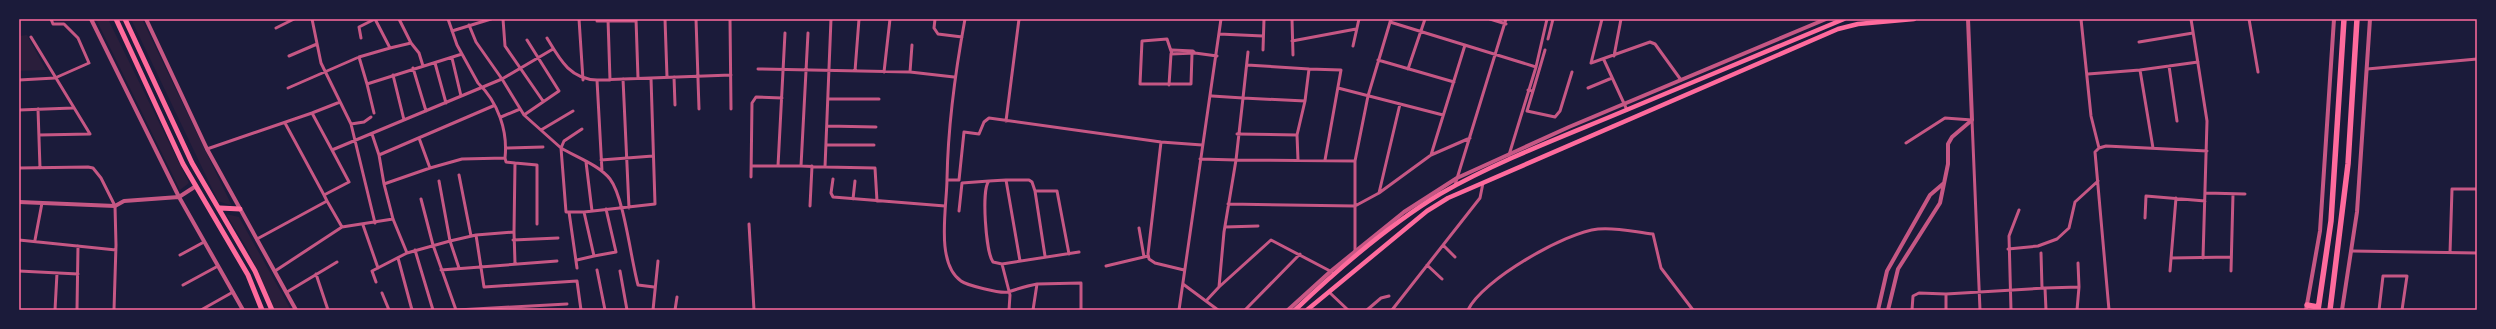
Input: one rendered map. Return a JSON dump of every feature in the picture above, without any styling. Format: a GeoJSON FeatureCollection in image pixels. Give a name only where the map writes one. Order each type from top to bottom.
{"type":"FeatureCollection","features":[{"type":"Feature","properties":{"kind":"highway"},"geometry":{"type":"LineString","coordinates":[[2307,307],[2318,308],[2332,208],[2344,19]]}},
{"type":"Feature","properties":{"kind":"highway"},"geometry":{"type":"LineString","coordinates":[[2330,310],[2348,164],[2357,19]]}},
{"type":"Feature","properties":{"kind":"main road"},"geometry":{"type":"LineString","coordinates":[[116,19],[159,116],[196,186],[248,275],[262,310]]}},
{"type":"Feature","properties":{"kind":"main road"},"geometry":{"type":"LineString","coordinates":[[125,19],[192,163],[220,208],[255,271],[272,310]]}},
{"type":"Feature","properties":{"kind":"main road"},"geometry":{"type":"LineString","coordinates":[[1298,309],[1312,291],[1333,273],[1357,257],[1439,192],[1455,187],[1509,159],[1844,19]]}},
{"type":"Feature","properties":{"kind":"main road"},"geometry":{"type":"LineString","coordinates":[[1307,310],[1328,291],[1427,211],[1484,182],[1838,29],[1858,24],[1914,19]]}},
{"type":"Feature","properties":{"kind":"main road"},"geometry":{"type":"LineString","coordinates":[[1591,118],[1593,124]]}},
{"type":"Feature","properties":{"kind":"main road"},"geometry":{"type":"LineString","coordinates":[[1419,201],[1423,206]]}},
{"type":"Feature","properties":{"kind":"main road"},"geometry":{"type":"LineString","coordinates":[[220,208],[240,209]]}},
{"type":"Feature","properties":{"kind":"main road"},"geometry":{"type":"LineString","coordinates":[[1391,222],[1395,227]]}},
{"type":"Feature","properties":{"kind":"street"},"geometry":{"type":"LineString","coordinates":[[19,80],[55,78],[89,63],[78,38],[64,24],[53,24],[51,19]]}},
{"type":"Feature","properties":{"kind":"street"},"geometry":{"type":"LineString","coordinates":[[91,19],[179,197],[243,310]]}},
{"type":"Feature","properties":{"kind":"street"},"geometry":{"type":"LineString","coordinates":[[146,19],[207,149],[296,310]]}},
{"type":"Feature","properties":{"kind":"street"},"geometry":{"type":"LineString","coordinates":[[276,28],[294,19]]}},
{"type":"Feature","properties":{"kind":"street"},"geometry":{"type":"LineString","coordinates":[[312,19],[317,44],[325,71],[351,124],[375,223]]}},
{"type":"Feature","properties":{"kind":"street"},"geometry":{"type":"LineString","coordinates":[[361,38],[359,27],[375,19],[390,48]]}},
{"type":"Feature","properties":{"kind":"street"},"geometry":{"type":"LineString","coordinates":[[399,19],[411,43],[419,53],[423,66]]}},
{"type":"Feature","properties":{"kind":"street"},"geometry":{"type":"LineString","coordinates":[[448,19],[462,54],[478,83],[483,87],[493,106],[501,117],[505,130],[507,148],[505,158],[506,162],[537,164],[537,224]]}},
{"type":"Feature","properties":{"kind":"street"},"geometry":{"type":"LineString","coordinates":[[452,31],[491,19]]}},
{"type":"Feature","properties":{"kind":"street"},"geometry":{"type":"LineString","coordinates":[[503,19],[504,46],[543,102]]}},
{"type":"Feature","properties":{"kind":"street"},"geometry":{"type":"LineString","coordinates":[[580,19],[583,80]]}},
{"type":"Feature","properties":{"kind":"street"},"geometry":{"type":"LineString","coordinates":[[664,19],[667,77]]}},
{"type":"Feature","properties":{"kind":"street"},"geometry":{"type":"LineString","coordinates":[[696,19],[699,109]]}},
{"type":"Feature","properties":{"kind":"street"},"geometry":{"type":"LineString","coordinates":[[730,19],[731,109]]}},
{"type":"Feature","properties":{"kind":"street"},"geometry":{"type":"LineString","coordinates":[[825,166],[831,19]]}},
{"type":"Feature","properties":{"kind":"street"},"geometry":{"type":"LineString","coordinates":[[855,71],[859,19]]}},
{"type":"Feature","properties":{"kind":"street"},"geometry":{"type":"LineString","coordinates":[[884,72],[890,19]]}},
{"type":"Feature","properties":{"kind":"street"},"geometry":{"type":"LineString","coordinates":[[935,19],[934,28],[938,34],[962,36]]}},
{"type":"Feature","properties":{"kind":"street"},"geometry":{"type":"LineString","coordinates":[[965,19],[954,77],[948,135],[945,206],[946,255],[954,274],[961,281],[969,285],[1009,292],[1012,289],[1037,284],[1081,283],[1081,310]]}},
{"type":"Feature","properties":{"kind":"street"},"geometry":{"type":"LineString","coordinates":[[1006,121],[1019,19]]}},
{"type":"Feature","properties":{"kind":"street"},"geometry":{"type":"LineString","coordinates":[[1179,310],[1202,145],[1212,96],[1221,19]]}},
{"type":"Feature","properties":{"kind":"street"},"geometry":{"type":"LineString","coordinates":[[1263,50],[1264,19]]}},
{"type":"Feature","properties":{"kind":"street"},"geometry":{"type":"LineString","coordinates":[[1292,19],[1293,55]]}},
{"type":"Feature","properties":{"kind":"street"},"geometry":{"type":"LineString","coordinates":[[1353,46],[1359,19]]}},
{"type":"Feature","properties":{"kind":"street"},"geometry":{"type":"LineString","coordinates":[[1408,69],[1425,19]]}},
{"type":"Feature","properties":{"kind":"street"},"geometry":{"type":"LineString","coordinates":[[1490,19],[1506,24]]}},
{"type":"Feature","properties":{"kind":"street"},"geometry":{"type":"LineString","coordinates":[[1455,187],[1506,24],[1506,19]]}},
{"type":"Feature","properties":{"kind":"street"},"geometry":{"type":"LineString","coordinates":[[1509,159],[1528,90],[1538,61],[1547,19]]}},
{"type":"Feature","properties":{"kind":"street"},"geometry":{"type":"LineString","coordinates":[[1548,39],[1553,19]]}},
{"type":"Feature","properties":{"kind":"street"},"geometry":{"type":"LineString","coordinates":[[1602,19],[1591,63],[1604,60],[1650,42],[1655,44],[1680,80]]}},
{"type":"Feature","properties":{"kind":"street"},"geometry":{"type":"LineString","coordinates":[[1614,56],[1621,19]]}},
{"type":"Feature","properties":{"kind":"street"},"geometry":{"type":"LineString","coordinates":[[1206,301],[1220,286],[1271,240],[1300,254],[1333,273],[1355,251],[1391,222],[1419,201],[1439,192],[1457,178],[1509,159],[1591,118],[1826,19]]}},
{"type":"Feature","properties":{"kind":"street"},"geometry":{"type":"LineString","coordinates":[[1968,19],[1980,310]]}},
{"type":"Feature","properties":{"kind":"street"},"geometry":{"type":"LineString","coordinates":[[2081,19],[2088,74],[2091,116],[2099,148]]}},
{"type":"Feature","properties":{"kind":"street"},"geometry":{"type":"LineString","coordinates":[[2191,19],[2207,121],[2203,258]]}},
{"type":"Feature","properties":{"kind":"street"},"geometry":{"type":"LineString","coordinates":[[2249,19],[2258,72]]}},
{"type":"Feature","properties":{"kind":"street"},"geometry":{"type":"LineString","coordinates":[[2307,307],[2320,223],[2334,19]]}},
{"type":"Feature","properties":{"kind":"street"},"geometry":{"type":"LineString","coordinates":[[2342,310],[2352,251],[2370,19]]}},
{"type":"Feature","properties":{"kind":"street"},"geometry":{"type":"LineString","coordinates":[[609,20],[610,80]]}},
{"type":"Feature","properties":{"kind":"street"},"geometry":{"type":"LineString","coordinates":[[597,21],[636,20],[638,78]]}},
{"type":"Feature","properties":{"kind":"street"},"geometry":{"type":"LineString","coordinates":[[1357,257],[1355,251],[1354,206],[1355,161],[1368,96],[1390,20],[1536,67]]}},
{"type":"Feature","properties":{"kind":"street"},"geometry":{"type":"LineString","coordinates":[[470,25],[476,42],[502,79],[524,115],[561,148],[602,171],[611,180],[620,208],[638,285],[654,287]]}},
{"type":"Feature","properties":{"kind":"street"},"geometry":{"type":"LineString","coordinates":[[1292,41],[1356,29]]}},
{"type":"Feature","properties":{"kind":"street"},"geometry":{"type":"LineString","coordinates":[[801,166],[808,32]]}},
{"type":"Feature","properties":{"kind":"street"},"geometry":{"type":"LineString","coordinates":[[778,166],[785,33]]}},
{"type":"Feature","properties":{"kind":"street"},"geometry":{"type":"LineString","coordinates":[[2139,42],[2193,33]]}},
{"type":"Feature","properties":{"kind":"street"},"geometry":{"type":"LineString","coordinates":[[1219,34],[1263,36]]}},
{"type":"Feature","properties":{"kind":"street"},"geometry":{"type":"LineString","coordinates":[[31,37],[90,134],[39,135]]}},
{"type":"Feature","properties":{"kind":"street"},"geometry":{"type":"LineString","coordinates":[[547,38],[553,49],[572,74],[583,80],[731,75]]}},
{"type":"Feature","properties":{"kind":"street"},"geometry":{"type":"LineString","coordinates":[[1169,85],[1171,52],[1167,39],[1144,40],[1141,43],[1140,84],[1169,85],[1191,84],[1194,54]]}},
{"type":"Feature","properties":{"kind":"street"},"geometry":{"type":"LineString","coordinates":[[524,115],[559,91],[527,40]]}},
{"type":"Feature","properties":{"kind":"street"},"geometry":{"type":"LineString","coordinates":[[288,88],[359,57],[411,43]]}},
{"type":"Feature","properties":{"kind":"street"},"geometry":{"type":"LineString","coordinates":[[289,56],[317,44]]}},
{"type":"Feature","properties":{"kind":"street"},"geometry":{"type":"LineString","coordinates":[[910,72],[912,45]]}},
{"type":"Feature","properties":{"kind":"street"},"geometry":{"type":"LineString","coordinates":[[1431,155],[1466,45]]}},
{"type":"Feature","properties":{"kind":"street"},"geometry":{"type":"LineString","coordinates":[[332,150],[502,79],[539,59],[553,49]]}},
{"type":"Feature","properties":{"kind":"street"},"geometry":{"type":"LineString","coordinates":[[1545,50],[1527,111],[1555,117],[1560,111],[1572,72]]}},
{"type":"Feature","properties":{"kind":"street"},"geometry":{"type":"LineString","coordinates":[[1171,52],[1216,56]]}},
{"type":"Feature","properties":{"kind":"street"},"geometry":{"type":"LineString","coordinates":[[1220,286],[1225,227],[1236,160],[1237,134],[1248,52]]}},
{"type":"Feature","properties":{"kind":"street"},"geometry":{"type":"LineString","coordinates":[[367,84],[462,54]]}},
{"type":"Feature","properties":{"kind":"street"},"geometry":{"type":"LineString","coordinates":[[359,57],[374,113]]}},
{"type":"Feature","properties":{"kind":"street"},"geometry":{"type":"LineString","coordinates":[[452,58],[461,96]]}},
{"type":"Feature","properties":{"kind":"street"},"geometry":{"type":"LineString","coordinates":[[2367,69],[2477,59]]}},
{"type":"Feature","properties":{"kind":"street"},"geometry":{"type":"LineString","coordinates":[[1378,60],[1454,82]]}},
{"type":"Feature","properties":{"kind":"street"},"geometry":{"type":"LineString","coordinates":[[1604,60],[1627,110]]}},
{"type":"Feature","properties":{"kind":"street"},"geometry":{"type":"LineString","coordinates":[[1538,61],[1542,62]]}},
{"type":"Feature","properties":{"kind":"street"},"geometry":{"type":"LineString","coordinates":[[2088,74],[2140,70],[2198,62]]}},
{"type":"Feature","properties":{"kind":"street"},"geometry":{"type":"LineString","coordinates":[[435,63],[446,102]]}},
{"type":"Feature","properties":{"kind":"street"},"geometry":{"type":"LineString","coordinates":[[1247,65],[1341,70],[1325,160]]}},
{"type":"Feature","properties":{"kind":"street"},"geometry":{"type":"LineString","coordinates":[[2168,66],[2176,121]]}},
{"type":"Feature","properties":{"kind":"street"},"geometry":{"type":"LineString","coordinates":[[414,68],[426,111]]}},
{"type":"Feature","properties":{"kind":"street"},"geometry":{"type":"LineString","coordinates":[[758,69],[910,72],[954,77]]}},
{"type":"Feature","properties":{"kind":"street"},"geometry":{"type":"LineString","coordinates":[[1298,160],[1297,135],[1305,101],[1309,69]]}},
{"type":"Feature","properties":{"kind":"street"},"geometry":{"type":"LineString","coordinates":[[2140,70],[2153,148]]}},
{"type":"Feature","properties":{"kind":"street"},"geometry":{"type":"LineString","coordinates":[[393,75],[404,120]]}},
{"type":"Feature","properties":{"kind":"street"},"geometry":{"type":"LineString","coordinates":[[674,77],[675,105]]}},
{"type":"Feature","properties":{"kind":"street"},"geometry":{"type":"LineString","coordinates":[[582,128],[564,141],[561,148],[564,210],[569,212],[584,212],[655,204],[651,78]]}},
{"type":"Feature","properties":{"kind":"street"},"geometry":{"type":"LineString","coordinates":[[1588,88],[1612,78]]}},
{"type":"Feature","properties":{"kind":"street"},"geometry":{"type":"LineString","coordinates":[[623,79],[630,208]]}},
{"type":"Feature","properties":{"kind":"street"},"geometry":{"type":"LineString","coordinates":[[597,80],[602,171]]}},
{"type":"Feature","properties":{"kind":"street"},"geometry":{"type":"LineString","coordinates":[[1338,88],[1443,115]]}},
{"type":"Feature","properties":{"kind":"street"},"geometry":{"type":"LineString","coordinates":[[1528,90],[1533,91]]}},
{"type":"Feature","properties":{"kind":"street"},"geometry":{"type":"LineString","coordinates":[[1212,96],[1305,101]]}},
{"type":"Feature","properties":{"kind":"street"},"geometry":{"type":"LineString","coordinates":[[750,177],[752,166],[752,103],[756,98],[782,98]]}},
{"type":"Feature","properties":{"kind":"street"},"geometry":{"type":"LineString","coordinates":[[828,99],[879,99]]}},
{"type":"Feature","properties":{"kind":"street"},"geometry":{"type":"LineString","coordinates":[[207,149],[285,123],[340,102]]}},
{"type":"Feature","properties":{"kind":"street"},"geometry":{"type":"LineString","coordinates":[[1379,193],[1400,104]]}},
{"type":"Feature","properties":{"kind":"street"},"geometry":{"type":"LineString","coordinates":[[379,155],[493,106]]}},
{"type":"Feature","properties":{"kind":"street"},"geometry":{"type":"LineString","coordinates":[[19,110],[73,108]]}},
{"type":"Feature","properties":{"kind":"street"},"geometry":{"type":"LineString","coordinates":[[38,109],[40,168]]}},
{"type":"Feature","properties":{"kind":"street"},"geometry":{"type":"LineString","coordinates":[[501,117],[520,109]]}},
{"type":"Feature","properties":{"kind":"street"},"geometry":{"type":"LineString","coordinates":[[541,130],[573,111]]}},
{"type":"Feature","properties":{"kind":"street"},"geometry":{"type":"LineString","coordinates":[[312,113],[349,182],[324,195]]}},
{"type":"Feature","properties":{"kind":"street"},"geometry":{"type":"LineString","coordinates":[[351,124],[364,122],[371,117]]}},
{"type":"Feature","properties":{"kind":"street"},"geometry":{"type":"LineString","coordinates":[[947,180],[959,180],[964,132],[979,134],[984,122],[989,118],[1161,142],[1202,145]]}},
{"type":"Feature","properties":{"kind":"street"},"geometry":{"type":"LineString","coordinates":[[1906,143],[1945,118],[1972,120]]}},
{"type":"Feature","properties":{"kind":"street"},"geometry":{"type":"LineString","coordinates":[[1888,310],[1898,269],[1940,204],[1945,182],[1948,144],[1952,137],[1972,120]]}},
{"type":"Feature","properties":{"kind":"street"},"geometry":{"type":"LineString","coordinates":[[285,123],[342,227]]}},
{"type":"Feature","properties":{"kind":"street"},"geometry":{"type":"LineString","coordinates":[[827,126],[876,127]]}},
{"type":"Feature","properties":{"kind":"street"},"geometry":{"type":"LineString","coordinates":[[372,134],[379,155],[384,184],[393,219],[407,253]]}},
{"type":"Feature","properties":{"kind":"street"},"geometry":{"type":"LineString","coordinates":[[1237,134],[1297,135]]}},
{"type":"Feature","properties":{"kind":"street"},"geometry":{"type":"LineString","coordinates":[[419,138],[430,168]]}},
{"type":"Feature","properties":{"kind":"street"},"geometry":{"type":"LineString","coordinates":[[1228,204],[1354,206],[1379,193],[1431,155],[1470,138]]}},
{"type":"Feature","properties":{"kind":"street"},"geometry":{"type":"LineString","coordinates":[[1161,142],[1148,256],[1154,263],[1184,270]]}},
{"type":"Feature","properties":{"kind":"street"},"geometry":{"type":"LineString","coordinates":[[826,145],[874,145]]}},
{"type":"Feature","properties":{"kind":"street"},"geometry":{"type":"LineString","coordinates":[[507,148],[543,147]]}},
{"type":"Feature","properties":{"kind":"street"},"geometry":{"type":"LineString","coordinates":[[2109,310],[2095,152],[2099,148],[2153,148],[2207,151]]}},
{"type":"Feature","properties":{"kind":"street"},"geometry":{"type":"LineString","coordinates":[[601,160],[653,156]]}},
{"type":"Feature","properties":{"kind":"street"},"geometry":{"type":"LineString","coordinates":[[384,184],[430,168],[462,160],[505,158]]}},
{"type":"Feature","properties":{"kind":"street"},"geometry":{"type":"LineString","coordinates":[[1200,159],[1355,161]]}},
{"type":"Feature","properties":{"kind":"street"},"geometry":{"type":"LineString","coordinates":[[586,162],[592,211]]}},
{"type":"Feature","properties":{"kind":"street"},"geometry":{"type":"LineString","coordinates":[[515,263],[513,240],[516,163]]}},
{"type":"Feature","properties":{"kind":"street"},"geometry":{"type":"LineString","coordinates":[[752,166],[875,168],[877,201]]}},
{"type":"Feature","properties":{"kind":"street"},"geometry":{"type":"LineString","coordinates":[[810,206],[812,166]]}},
{"type":"Feature","properties":{"kind":"street"},"geometry":{"type":"LineString","coordinates":[[19,168],[93,168],[101,178],[115,206],[116,250],[114,310]]}},
{"type":"Feature","properties":{"kind":"street"},"geometry":{"type":"LineString","coordinates":[[459,175],[471,236]]}},
{"type":"Feature","properties":{"kind":"street"},"geometry":{"type":"LineString","coordinates":[[833,180],[832,196],[945,206]]}},
{"type":"Feature","properties":{"kind":"street"},"geometry":{"type":"LineString","coordinates":[[1006,180],[1020,261]]}},
{"type":"Feature","properties":{"kind":"street"},"geometry":{"type":"LineString","coordinates":[[959,211],[962,183],[1029,180],[1032,182],[1035,191],[1045,256]]}},
{"type":"Feature","properties":{"kind":"street"},"geometry":{"type":"LineString","coordinates":[[439,181],[450,241],[459,268]]}},
{"type":"Feature","properties":{"kind":"street"},"geometry":{"type":"LineString","coordinates":[[853,199],[855,181]]}},
{"type":"Feature","properties":{"kind":"street"},"geometry":{"type":"LineString","coordinates":[[989,181],[985,189],[986,229],[992,260],[996,263],[1002,264],[1045,256],[1079,252]]}},
{"type":"Feature","properties":{"kind":"street"},"geometry":{"type":"LineString","coordinates":[[1392,310],[1480,198],[1484,182]]}},
{"type":"Feature","properties":{"kind":"street"},"geometry":{"type":"LineString","coordinates":[[1878,310],[1887,272],[1930,195],[1945,182]]}},
{"type":"Feature","properties":{"kind":"street"},"geometry":{"type":"LineString","coordinates":[[2008,249],[2038,246],[2057,239],[2069,228],[2075,202],[2098,182]]}},
{"type":"Feature","properties":{"kind":"street"},"geometry":{"type":"LineString","coordinates":[[19,202],[115,206],[124,201],[179,197],[196,186]]}},
{"type":"Feature","properties":{"kind":"street"},"geometry":{"type":"LineString","coordinates":[[2450,253],[2452,189],[2477,189]]}},
{"type":"Feature","properties":{"kind":"street"},"geometry":{"type":"LineString","coordinates":[[1035,191],[1057,191],[1069,254]]}},
{"type":"Feature","properties":{"kind":"street"},"geometry":{"type":"LineString","coordinates":[[2206,193],[2245,194]]}},
{"type":"Feature","properties":{"kind":"street"},"geometry":{"type":"LineString","coordinates":[[2231,271],[2233,194]]}},
{"type":"Feature","properties":{"kind":"street"},"geometry":{"type":"LineString","coordinates":[[2145,218],[2146,196],[2205,201]]}},
{"type":"Feature","properties":{"kind":"street"},"geometry":{"type":"LineString","coordinates":[[2170,271],[2176,198]]}},
{"type":"Feature","properties":{"kind":"street"},"geometry":{"type":"LineString","coordinates":[[421,199],[433,245],[456,310],[567,304]]}},
{"type":"Feature","properties":{"kind":"street"},"geometry":{"type":"LineString","coordinates":[[257,239],[327,201]]}},
{"type":"Feature","properties":{"kind":"street"},"geometry":{"type":"LineString","coordinates":[[35,240],[42,203]]}},
{"type":"Feature","properties":{"kind":"street"},"geometry":{"type":"LineString","coordinates":[[577,260],[616,252],[606,209]]}},
{"type":"Feature","properties":{"kind":"street"},"geometry":{"type":"LineString","coordinates":[[2011,310],[2008,249],[2009,236],[2019,210]]}},
{"type":"Feature","properties":{"kind":"street"},"geometry":{"type":"LineString","coordinates":[[569,212],[577,268]]}},
{"type":"Feature","properties":{"kind":"street"},"geometry":{"type":"LineString","coordinates":[[584,212],[594,256]]}},
{"type":"Feature","properties":{"kind":"street"},"geometry":{"type":"LineString","coordinates":[[275,271],[342,227],[363,225],[393,219]]}},
{"type":"Feature","properties":{"kind":"street"},"geometry":{"type":"LineString","coordinates":[[749,224],[754,310]]}},
{"type":"Feature","properties":{"kind":"street"},"geometry":{"type":"LineString","coordinates":[[363,225],[378,268]]}},
{"type":"Feature","properties":{"kind":"street"},"geometry":{"type":"LineString","coordinates":[[1225,227],[1258,226]]}},
{"type":"Feature","properties":{"kind":"street"},"geometry":{"type":"LineString","coordinates":[[1139,228],[1144,257]]}},
{"type":"Feature","properties":{"kind":"street"},"geometry":{"type":"LineString","coordinates":[[1468,310],[1490,283],[1514,266],[1578,233],[1608,228],[1653,234],[1661,268],[1693,310]]}},
{"type":"Feature","properties":{"kind":"street"},"geometry":{"type":"LineString","coordinates":[[376,282],[372,271],[415,250],[476,235],[514,232]]}},
{"type":"Feature","properties":{"kind":"street"},"geometry":{"type":"LineString","coordinates":[[476,235],[482,286],[577,281],[581,310]]}},
{"type":"Feature","properties":{"kind":"street"},"geometry":{"type":"LineString","coordinates":[[513,240],[558,238]]}},
{"type":"Feature","properties":{"kind":"street"},"geometry":{"type":"LineString","coordinates":[[19,240],[35,240],[116,250]]}},
{"type":"Feature","properties":{"kind":"street"},"geometry":{"type":"LineString","coordinates":[[180,255],[204,242]]}},
{"type":"Feature","properties":{"kind":"street"},"geometry":{"type":"LineString","coordinates":[[1443,245],[1455,256]]}},
{"type":"Feature","properties":{"kind":"street"},"geometry":{"type":"LineString","coordinates":[[77,310],[78,246]]}},
{"type":"Feature","properties":{"kind":"street"},"geometry":{"type":"LineString","coordinates":[[415,250],[433,310]]}},
{"type":"Feature","properties":{"kind":"street"},"geometry":{"type":"LineString","coordinates":[[2352,251],[2477,253]]}},
{"type":"Feature","properties":{"kind":"street"},"geometry":{"type":"LineString","coordinates":[[2041,253],[2046,310]]}},
{"type":"Feature","properties":{"kind":"street"},"geometry":{"type":"LineString","coordinates":[[1245,310],[1300,254]]}},
{"type":"Feature","properties":{"kind":"street"},"geometry":{"type":"LineString","coordinates":[[1106,266],[1148,256]]}},
{"type":"Feature","properties":{"kind":"street"},"geometry":{"type":"LineString","coordinates":[[2171,258],[2231,257]]}},
{"type":"Feature","properties":{"kind":"street"},"geometry":{"type":"LineString","coordinates":[[398,258],[412,310]]}},
{"type":"Feature","properties":{"kind":"street"},"geometry":{"type":"LineString","coordinates":[[441,270],[480,265],[556,261]]}},
{"type":"Feature","properties":{"kind":"street"},"geometry":{"type":"LineString","coordinates":[[653,310],[654,287],[658,261]]}},
{"type":"Feature","properties":{"kind":"street"},"geometry":{"type":"LineString","coordinates":[[287,292],[337,262]]}},
{"type":"Feature","properties":{"kind":"street"},"geometry":{"type":"LineString","coordinates":[[2077,310],[2079,287],[2078,263]]}},
{"type":"Feature","properties":{"kind":"street"},"geometry":{"type":"LineString","coordinates":[[1002,264],[1009,292],[1009,310]]}},
{"type":"Feature","properties":{"kind":"street"},"geometry":{"type":"LineString","coordinates":[[1427,265],[1442,279]]}},
{"type":"Feature","properties":{"kind":"street"},"geometry":{"type":"LineString","coordinates":[[183,285],[218,266]]}},
{"type":"Feature","properties":{"kind":"street"},"geometry":{"type":"LineString","coordinates":[[597,270],[605,310]]}},
{"type":"Feature","properties":{"kind":"street"},"geometry":{"type":"LineString","coordinates":[[19,271],[78,274]]}},
{"type":"Feature","properties":{"kind":"street"},"geometry":{"type":"LineString","coordinates":[[620,271],[627,310]]}},
{"type":"Feature","properties":{"kind":"street"},"geometry":{"type":"LineString","coordinates":[[55,310],[57,273]]}},
{"type":"Feature","properties":{"kind":"street"},"geometry":{"type":"LineString","coordinates":[[316,274],[328,310]]}},
{"type":"Feature","properties":{"kind":"street"},"geometry":{"type":"LineString","coordinates":[[2379,310],[2383,276],[2407,276],[2402,310]]}},
{"type":"Feature","properties":{"kind":"street"},"geometry":{"type":"LineString","coordinates":[[1033,310],[1037,284]]}},
{"type":"Feature","properties":{"kind":"street"},"geometry":{"type":"LineString","coordinates":[[1183,284],[1218,310]]}},
{"type":"Feature","properties":{"kind":"street"},"geometry":{"type":"LineString","coordinates":[[1912,310],[1913,296],[1919,293],[1946,294],[2079,287]]}},
{"type":"Feature","properties":{"kind":"street"},"geometry":{"type":"LineString","coordinates":[[1288,310],[1312,291]]}},
{"type":"Feature","properties":{"kind":"street"},"geometry":{"type":"LineString","coordinates":[[1328,291],[1348,310]]}},
{"type":"Feature","properties":{"kind":"street"},"geometry":{"type":"LineString","coordinates":[[202,310],[233,292]]}},
{"type":"Feature","properties":{"kind":"street"},"geometry":{"type":"LineString","coordinates":[[382,293],[388,310]]}},
{"type":"Feature","properties":{"kind":"street"},"geometry":{"type":"LineString","coordinates":[[1946,294],[1946,310]]}},
{"type":"Feature","properties":{"kind":"street"},"geometry":{"type":"LineString","coordinates":[[1367,310],[1381,298],[1389,296]]}},
{"type":"Feature","properties":{"kind":"street"},"geometry":{"type":"LineString","coordinates":[[675,310],[677,297]]}},
{"type":"Feature","properties":{"kind":"shaded area"},"geometry":{"type":"Polygon","coordinates":[[[96,19],[108,19],[189,183],[180,190],[96,19]]]}},
{"type":"Feature","properties":{"kind":"shaded area"},"geometry":{"type":"Polygon","coordinates":[[[131,19],[142,19],[232,206],[218,201],[131,19]]]}},
{"type":"Feature","properties":{"kind":"shaded area"},"geometry":{"type":"Polygon","coordinates":[[[27,35],[46,70],[19,71],[19,36],[27,35]]]}},
{"type":"Feature","properties":{"kind":"shaded area"},"geometry":{"type":"Polygon","coordinates":[[[226,214],[239,217],[291,310],[275,310],[248,250],[226,214]]]}}]}
